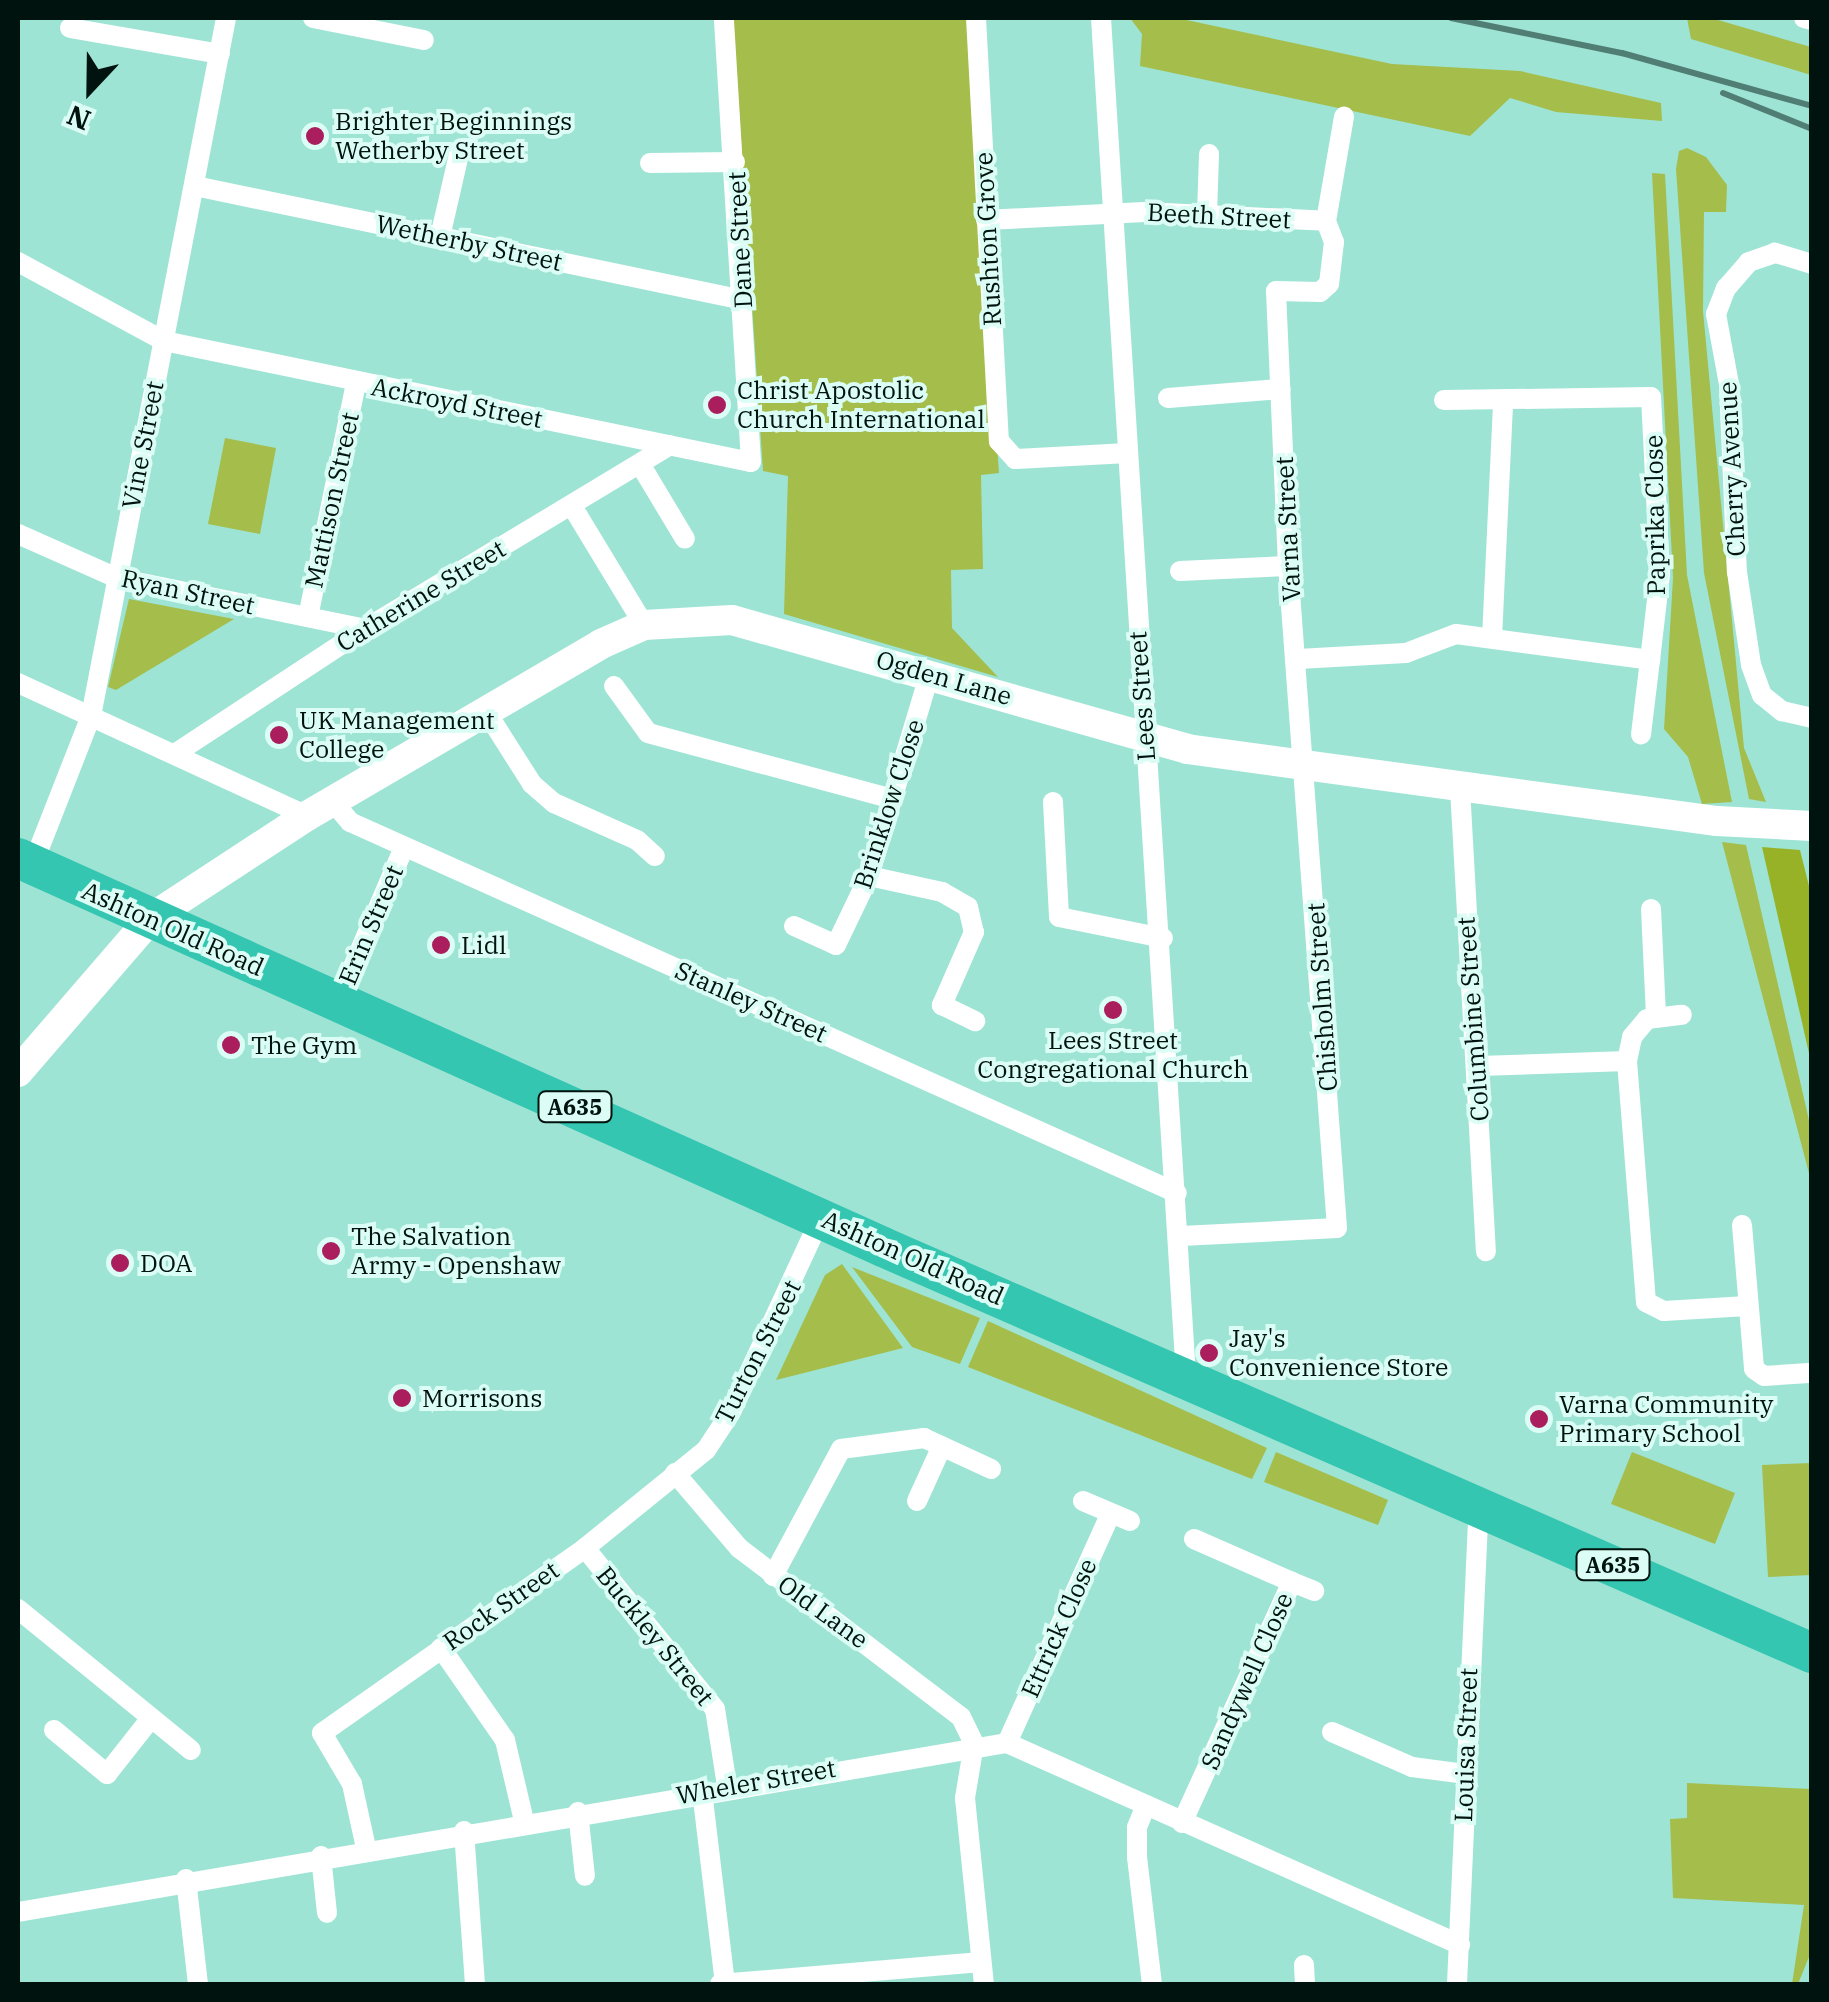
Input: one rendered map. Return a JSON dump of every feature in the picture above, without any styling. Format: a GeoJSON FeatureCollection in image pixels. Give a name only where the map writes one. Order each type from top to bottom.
{"type":"FeatureCollection","features":[{"type":"Feature","properties":{"kind":"highway","name":"Ashton Old Road"},"geometry":{"type":"LineString","coordinates":[[25,861],[822,1218],[1809,1652]]}},
{"type":"Feature","properties":{"kind":"street","name":"Vine Street"},"geometry":{"type":"LineString","coordinates":[[25,861],[91,716],[226,18]]}},
{"type":"Feature","properties":{"kind":"street"},"geometry":{"type":"LineString","coordinates":[[313,18],[424,40]]}},
{"type":"Feature","properties":{"kind":"street","name":"Dane Street"},"geometry":{"type":"LineString","coordinates":[[724,18],[751,462]]}},
{"type":"Feature","properties":{"kind":"street","name":"Rushton Grove"},"geometry":{"type":"LineString","coordinates":[[976,18],[999,441],[1008,457],[1128,453]]}},
{"type":"Feature","properties":{"kind":"street","name":"Lees Street"},"geometry":{"type":"LineString","coordinates":[[1102,18],[1143,736],[1164,938],[1186,1375]]}},
{"type":"Feature","properties":{"kind":"street"},"geometry":{"type":"LineString","coordinates":[[1804,18],[1812,20]]}},
{"type":"Feature","properties":{"kind":"street"},"geometry":{"type":"LineString","coordinates":[[70,28],[220,54]]}},
{"type":"Feature","properties":{"kind":"street"},"geometry":{"type":"LineString","coordinates":[[1326,221],[1344,117]]}},
{"type":"Feature","properties":{"kind":"street"},"geometry":{"type":"LineString","coordinates":[[440,237],[460,150]]}},
{"type":"Feature","properties":{"kind":"street"},"geometry":{"type":"LineString","coordinates":[[1207,214],[1209,154]]}},
{"type":"Feature","properties":{"kind":"street"},"geometry":{"type":"LineString","coordinates":[[650,163],[735,162]]}},
{"type":"Feature","properties":{"kind":"street","name":"Wetherby Street"},"geometry":{"type":"LineString","coordinates":[[195,186],[743,300]]}},
{"type":"Feature","properties":{"kind":"street","name":"Beeth Street"},"geometry":{"type":"LineString","coordinates":[[986,220],[1112,213],[1326,221]]}},
{"type":"Feature","properties":{"kind":"street","name":"Varna Street"},"geometry":{"type":"LineString","coordinates":[[1306,766],[1288,566],[1276,291],[1320,292],[1329,284],[1334,242],[1326,221]]}},
{"type":"Feature","properties":{"kind":"street","name":"Cherry Avenue"},"geometry":{"type":"LineString","coordinates":[[1812,264],[1775,254],[1750,262],[1726,288],[1716,314],[1728,384],[1738,572],[1751,665],[1762,695],[1782,711],[1812,718]]}},
{"type":"Feature","properties":{"kind":"street","name":"Ackroyd Street"},"geometry":{"type":"LineString","coordinates":[[18,262],[164,341],[751,462]]}},
{"type":"Feature","properties":{"kind":"street","name":"Mattison Street"},"geometry":{"type":"LineString","coordinates":[[308,617],[356,383]]}},
{"type":"Feature","properties":{"kind":"street"},"geometry":{"type":"LineString","coordinates":[[1168,398],[1281,390]]}},
{"type":"Feature","properties":{"kind":"street","name":"Paprika Close"},"geometry":{"type":"LineString","coordinates":[[1444,400],[1650,398],[1660,574],[1642,734]]}},
{"type":"Feature","properties":{"kind":"street"},"geometry":{"type":"LineString","coordinates":[[1492,638],[1503,400]]}},
{"type":"Feature","properties":{"kind":"street","name":"Catherine Street"},"geometry":{"type":"LineString","coordinates":[[176,752],[364,629],[670,446]]}},
{"type":"Feature","properties":{"kind":"street"},"geometry":{"type":"LineString","coordinates":[[640,464],[685,539]]}},
{"type":"Feature","properties":{"kind":"street"},"geometry":{"type":"LineString","coordinates":[[572,506],[644,625]]}},
{"type":"Feature","properties":{"kind":"street","name":"Ryan Street"},"geometry":{"type":"LineString","coordinates":[[18,534],[117,578],[364,629]]}},
{"type":"Feature","properties":{"kind":"street"},"geometry":{"type":"LineString","coordinates":[[1180,571],[1288,566]]}},
{"type":"Feature","properties":{"kind":"street","name":"Ogden Lane"},"geometry":{"type":"LineString","coordinates":[[24,1054],[151,918],[320,808],[601,644],[644,625],[732,620],[1143,736],[1306,766],[1716,821],[1812,826]]}},
{"type":"Feature","properties":{"kind":"street"},"geometry":{"type":"LineString","coordinates":[[1298,659],[1406,653],[1456,634],[1650,660]]}},
{"type":"Feature","properties":{"kind":"street","name":"Brinklow Close"},"geometry":{"type":"LineString","coordinates":[[794,926],[836,945],[869,876],[930,673]]}},
{"type":"Feature","properties":{"kind":"street","name":"Stanley Street"},"geometry":{"type":"LineString","coordinates":[[18,683],[176,752],[320,808],[1177,1193]]}},
{"type":"Feature","properties":{"kind":"street"},"geometry":{"type":"LineString","coordinates":[[614,686],[648,733],[893,798]]}},
{"type":"Feature","properties":{"kind":"street"},"geometry":{"type":"LineString","coordinates":[[487,713],[543,794],[637,840],[656,856]]}},
{"type":"Feature","properties":{"kind":"street","name":"Chisholm Street"},"geometry":{"type":"LineString","coordinates":[[1182,1236],[1337,1228],[1306,766]]}},
{"type":"Feature","properties":{"kind":"street","name":"Columbine Street"},"geometry":{"type":"LineString","coordinates":[[1460,788],[1479,1066],[1486,1251]]}},
{"type":"Feature","properties":{"kind":"street"},"geometry":{"type":"LineString","coordinates":[[1053,802],[1059,917],[1164,938]]}},
{"type":"Feature","properties":{"kind":"street","name":"Erin Street"},"geometry":{"type":"LineString","coordinates":[[338,1002],[404,847]]}},
{"type":"Feature","properties":{"kind":"street"},"geometry":{"type":"LineString","coordinates":[[869,876],[942,892],[968,906],[974,932],[942,1005],[975,1021]]}},
{"type":"Feature","properties":{"kind":"street"},"geometry":{"type":"LineString","coordinates":[[1651,910],[1656,1015]]}},
{"type":"Feature","properties":{"kind":"street"},"geometry":{"type":"LineString","coordinates":[[1682,1015],[1656,1015],[1638,1027],[1628,1060],[1640,1284],[1654,1309],[1747,1306]]}},
{"type":"Feature","properties":{"kind":"street"},"geometry":{"type":"LineString","coordinates":[[1479,1066],[1628,1060]]}},
{"type":"Feature","properties":{"kind":"street","name":"Turton Street"},"geometry":{"type":"LineString","coordinates":[[675,1473],[706,1450],[731,1412],[822,1218]]}},
{"type":"Feature","properties":{"kind":"street"},"geometry":{"type":"LineString","coordinates":[[1742,1225],[1754,1369],[1764,1376],[1810,1373]]}},
{"type":"Feature","properties":{"kind":"street"},"geometry":{"type":"LineString","coordinates":[[773,1576],[841,1449],[904,1437],[942,1446],[991,1469]]}},
{"type":"Feature","properties":{"kind":"street"},"geometry":{"type":"LineString","coordinates":[[917,1502],[942,1446]]}},
{"type":"Feature","properties":{"kind":"street","name":"Rock Street"},"geometry":{"type":"LineString","coordinates":[[366,1848],[352,1784],[322,1733],[585,1548],[675,1473]]}},
{"type":"Feature","properties":{"kind":"street","name":"Old Lane"},"geometry":{"type":"LineString","coordinates":[[675,1473],[738,1548],[948,1703],[974,1744]]}},
{"type":"Feature","properties":{"kind":"street","name":"Ettrick Close"},"geometry":{"type":"LineString","coordinates":[[1007,1743],[1121,1517],[1084,1501]]}},
{"type":"Feature","properties":{"kind":"street","name":"Louisa Street"},"geometry":{"type":"LineString","coordinates":[[1457,1984],[1479,1505]]}},
{"type":"Feature","properties":{"kind":"street","name":"Sandywell Close"},"geometry":{"type":"LineString","coordinates":[[1182,1823],[1292,1582],[1194,1539]]}},
{"type":"Feature","properties":{"kind":"street","name":"Buckley Street"},"geometry":{"type":"LineString","coordinates":[[585,1548],[715,1709],[727,1786]]}},
{"type":"Feature","properties":{"kind":"street"},"geometry":{"type":"LineString","coordinates":[[1292,1582],[1314,1591]]}},
{"type":"Feature","properties":{"kind":"street"},"geometry":{"type":"LineString","coordinates":[[18,1609],[190,1750]]}},
{"type":"Feature","properties":{"kind":"street"},"geometry":{"type":"LineString","coordinates":[[441,1648],[505,1740],[524,1821]]}},
{"type":"Feature","properties":{"kind":"street"},"geometry":{"type":"LineString","coordinates":[[54,1730],[107,1774],[151,1718]]}},
{"type":"Feature","properties":{"kind":"street"},"geometry":{"type":"LineString","coordinates":[[1332,1732],[1412,1767],[1465,1774]]}},
{"type":"Feature","properties":{"kind":"street","name":"Wheler Street"},"geometry":{"type":"LineString","coordinates":[[18,1912],[186,1879],[727,1786],[974,1744],[1007,1743],[1460,1945]]}},
{"type":"Feature","properties":{"kind":"street"},"geometry":{"type":"LineString","coordinates":[[974,1744],[965,1798],[984,1984]]}},
{"type":"Feature","properties":{"kind":"street"},"geometry":{"type":"LineString","coordinates":[[702,1791],[722,1984],[981,1962]]}},
{"type":"Feature","properties":{"kind":"street"},"geometry":{"type":"LineString","coordinates":[[1146,1805],[1137,1828],[1137,1857],[1152,1984]]}},
{"type":"Feature","properties":{"kind":"street"},"geometry":{"type":"LineString","coordinates":[[578,1812],[585,1876]]}},
{"type":"Feature","properties":{"kind":"street"},"geometry":{"type":"LineString","coordinates":[[464,1832],[475,1984]]}},
{"type":"Feature","properties":{"kind":"street"},"geometry":{"type":"LineString","coordinates":[[322,1856],[327,1913]]}},
{"type":"Feature","properties":{"kind":"street"},"geometry":{"type":"LineString","coordinates":[[186,1879],[198,1984]]}},
{"type":"Feature","properties":{"kind":"green space"},"geometry":{"type":"Polygon","coordinates":[[[733,18],[967,18],[999,473],[981,475],[983,569],[951,570],[952,628],[998,677],[784,614],[788,476],[763,471],[733,18]]]}},
{"type":"Feature","properties":{"kind":"green space"},"geometry":{"type":"Polygon","coordinates":[[[1130,18],[1177,18],[1392,64],[1520,71],[1661,103],[1662,121],[1556,112],[1510,98],[1470,136],[1140,66],[1142,34],[1130,18]]]}},
{"type":"Feature","properties":{"kind":"green space"},"geometry":{"type":"Polygon","coordinates":[[[1687,18],[1711,18],[1811,47],[1811,75],[1691,39],[1687,18]]]}},
{"type":"Feature","properties":{"kind":"green space"},"geometry":{"type":"Polygon","coordinates":[[[1687,148],[1706,157],[1727,185],[1726,212],[1704,212],[1703,311],[1744,748],[1766,802],[1749,799],[1704,573],[1676,169],[1679,151],[1687,148]]]}},
{"type":"Feature","properties":{"kind":"green space"},"geometry":{"type":"Polygon","coordinates":[[[1652,173],[1665,174],[1687,575],[1732,802],[1702,804],[1688,757],[1664,729],[1673,578],[1652,173]]]}},
{"type":"Feature","properties":{"kind":"green space"},"geometry":{"type":"Polygon","coordinates":[[[225,438],[276,448],[260,534],[208,524],[225,438]]]}},
{"type":"Feature","properties":{"kind":"green space"},"geometry":{"type":"Polygon","coordinates":[[[129,599],[234,619],[116,690],[108,687],[129,599]]]}},
{"type":"Feature","properties":{"kind":"green space"},"geometry":{"type":"Polygon","coordinates":[[[1722,842],[1746,845],[1811,1129],[1811,1181],[1722,842]]]}},
{"type":"Feature","properties":{"kind":"green space"},"geometry":{"type":"Polygon","coordinates":[[[1762,847],[1800,850],[1811,894],[1811,1062],[1762,847]]]}},
{"type":"Feature","properties":{"kind":"green space"},"geometry":{"type":"Polygon","coordinates":[[[842,1264],[903,1348],[776,1380],[825,1275],[842,1264]]]}},
{"type":"Feature","properties":{"kind":"green space"},"geometry":{"type":"Polygon","coordinates":[[[852,1267],[980,1318],[960,1364],[912,1347],[852,1267]]]}},
{"type":"Feature","properties":{"kind":"green space"},"geometry":{"type":"Polygon","coordinates":[[[988,1321],[1267,1448],[1252,1479],[968,1367],[988,1321]]]}},
{"type":"Feature","properties":{"kind":"green space"},"geometry":{"type":"Polygon","coordinates":[[[1276,1452],[1388,1500],[1378,1525],[1264,1482],[1276,1452]]]}},
{"type":"Feature","properties":{"kind":"green space"},"geometry":{"type":"Polygon","coordinates":[[[1632,1452],[1735,1493],[1715,1544],[1611,1504],[1632,1452]]]}},
{"type":"Feature","properties":{"kind":"green space"},"geometry":{"type":"Polygon","coordinates":[[[1811,1463],[1811,1575],[1768,1577],[1762,1465],[1811,1463]]]}},
{"type":"Feature","properties":{"kind":"green space"},"geometry":{"type":"Polygon","coordinates":[[[1687,1783],[1811,1789],[1811,1952],[1798,1984],[1792,1984],[1804,1905],[1673,1898],[1670,1819],[1687,1818],[1687,1783]]]}},
{"type":"Feature","properties":{"kind":"railway"},"geometry":{"type":"LineString","coordinates":[[1451,18],[1622,53],[1812,106]]}},
{"type":"Feature","properties":{"kind":"railway"},"geometry":{"type":"LineString","coordinates":[[1723,93],[1812,129]]}},
{"type":"Feature","properties":{"kind":"place","name":"Brighter Beginnings Wetherby Street"},"geometry":{"type":"Point","coordinates":[315,136]}},
{"type":"Feature","properties":{"kind":"place","name":"Christ Apostolic Church International"},"geometry":{"type":"Point","coordinates":[717,405]}},
{"type":"Feature","properties":{"kind":"place","name":"UK Management College"},"geometry":{"type":"Point","coordinates":[279,735]}},
{"type":"Feature","properties":{"kind":"place","name":"Lidl"},"geometry":{"type":"Point","coordinates":[441,945]}},
{"type":"Feature","properties":{"kind":"place","name":"Lees Street Congregational Church"},"geometry":{"type":"Point","coordinates":[1113,1010]}},
{"type":"Feature","properties":{"kind":"place","name":"The Gym"},"geometry":{"type":"Point","coordinates":[231,1045]}},
{"type":"Feature","properties":{"kind":"place","name":"The Salvation Army - Openshaw"},"geometry":{"type":"Point","coordinates":[331,1251]}},
{"type":"Feature","properties":{"kind":"place","name":"DOA"},"geometry":{"type":"Point","coordinates":[120,1263]}},
{"type":"Feature","properties":{"kind":"place","name":"Jay's Convenience Store"},"geometry":{"type":"Point","coordinates":[1209,1353]}},
{"type":"Feature","properties":{"kind":"place","name":"Morrisons"},"geometry":{"type":"Point","coordinates":[402,1398]}},
{"type":"Feature","properties":{"kind":"place","name":"Varna Community Primary School"},"geometry":{"type":"Point","coordinates":[1539,1419]}}]}
